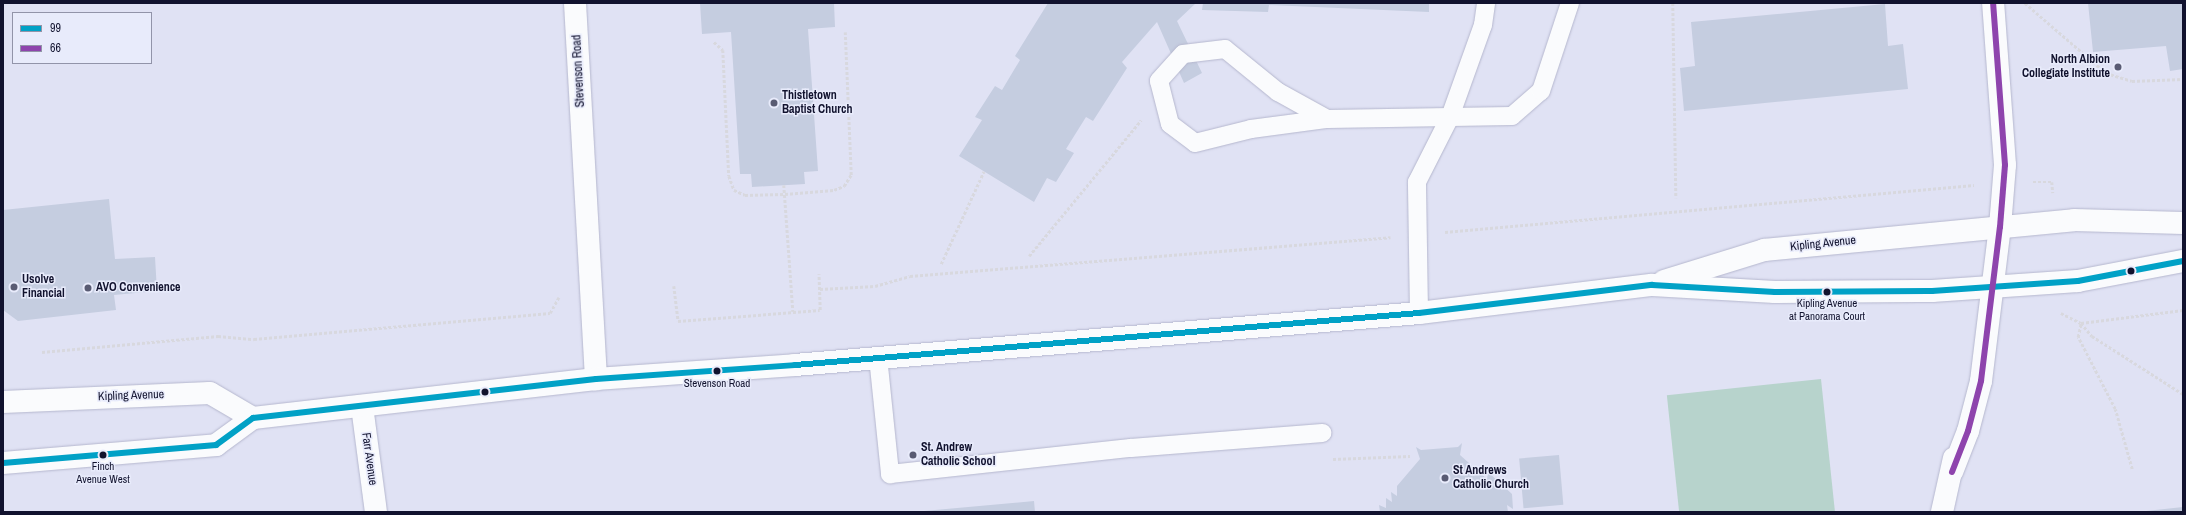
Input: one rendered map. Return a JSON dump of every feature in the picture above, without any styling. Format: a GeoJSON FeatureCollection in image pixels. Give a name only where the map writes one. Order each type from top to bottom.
{"type":"FeatureCollection","features":[{"type":"Feature","properties":{"kind":"main road","name":"Stevenson Road"},"geometry":{"type":"LineString","coordinates":[[575,3],[596,378]]}},
{"type":"Feature","properties":{"kind":"main road"},"geometry":{"type":"LineString","coordinates":[[1942,512],[1952,472],[1961,418],[1972,374],[1985,342],[2000,227],[2004,144],[1993,3]]}},
{"type":"Feature","properties":{"kind":"main road","name":"Kipling Avenue"},"geometry":{"type":"LineString","coordinates":[[1652,285],[1764,250],[2074,220],[2183,223]]}},
{"type":"Feature","properties":{"kind":"main road","name":"Kipling Avenue"},"geometry":{"type":"LineString","coordinates":[[3,463],[216,445],[253,418],[596,378],[878,357],[1420,313],[1652,285],[1775,292],[1932,291],[2078,281],[2183,261]]}},
{"type":"Feature","properties":{"kind":"main road","name":"Kipling Avenue"},"geometry":{"type":"LineString","coordinates":[[3,402],[210,393],[253,418]]}},
{"type":"Feature","properties":{"kind":"main road","name":"Farr Avenue"},"geometry":{"type":"LineString","coordinates":[[362,406],[376,512]]}},
{"type":"Feature","properties":{"kind":"lane"},"geometry":{"type":"LineString","coordinates":[[1420,313],[1417,182],[1450,117],[1483,25],[1486,3]]}},
{"type":"Feature","properties":{"kind":"lane"},"geometry":{"type":"LineString","coordinates":[[1327,118],[1278,92],[1226,49],[1183,54],[1159,81],[1170,124],[1195,143],[1251,129],[1327,118],[1512,116],[1541,91],[1570,3]]}},
{"type":"Feature","properties":{"kind":"lane"},"geometry":{"type":"LineString","coordinates":[[878,357],[890,474],[1131,448],[1322,433]]}},
{"type":"Feature","properties":{"kind":"path"},"geometry":{"type":"LineString","coordinates":[[1673,3],[1676,198]]}},
{"type":"Feature","properties":{"kind":"path"},"geometry":{"type":"LineString","coordinates":[[2025,3],[2106,73],[2132,81],[2183,79]]}},
{"type":"Feature","properties":{"kind":"path"},"geometry":{"type":"LineString","coordinates":[[714,42],[723,50],[729,176],[734,190],[745,195],[785,194],[834,190],[844,186],[851,175],[845,32]]}},
{"type":"Feature","properties":{"kind":"path"},"geometry":{"type":"LineString","coordinates":[[1029,256],[1163,94]]}},
{"type":"Feature","properties":{"kind":"path"},"geometry":{"type":"LineString","coordinates":[[941,264],[984,171]]}},
{"type":"Feature","properties":{"kind":"path"},"geometry":{"type":"LineString","coordinates":[[784,185],[793,312]]}},
{"type":"Feature","properties":{"kind":"path"},"geometry":{"type":"LineString","coordinates":[[674,286],[678,321],[820,310],[819,274]]}},
{"type":"Feature","properties":{"kind":"path"},"geometry":{"type":"LineString","coordinates":[[42,352],[218,336],[254,339],[550,313],[559,297]]}},
{"type":"Feature","properties":{"kind":"path"},"geometry":{"type":"LineString","coordinates":[[2081,323],[2183,310]]}},
{"type":"Feature","properties":{"kind":"path"},"geometry":{"type":"LineString","coordinates":[[2081,323],[2092,336],[2183,394]]}},
{"type":"Feature","properties":{"kind":"path"},"geometry":{"type":"LineString","coordinates":[[2081,323],[2078,337],[2115,409],[2132,469]]}},
{"type":"Feature","properties":{"kind":"path"},"geometry":{"type":"LineString","coordinates":[[1332,459],[1410,456]]}},
{"type":"Feature","properties":{"kind":"green space"},"geometry":{"type":"Polygon","coordinates":[[[1821,379],[1835,512],[1679,512],[1667,395],[1821,379]]]}},
{"type":"Feature","properties":{"kind":"building","name":"Thistletown Baptist Church"},"geometry":{"type":"Polygon","coordinates":[[[700,3],[834,3],[835,27],[808,29],[818,171],[804,172],[805,184],[752,187],[751,174],[740,174],[731,32],[702,34],[700,3]]]}},
{"type":"Feature","properties":{"kind":"building"},"geometry":{"type":"Polygon","coordinates":[[[1048,3],[1196,3],[1177,21],[1202,73],[1184,83],[1157,22],[1122,62],[1127,68],[1093,121],[1086,117],[1066,149],[1074,153],[1056,182],[1047,178],[1034,202],[959,156],[982,120],[975,117],[995,86],[1002,90],[1020,60],[1015,56],[1048,3]]]}},
{"type":"Feature","properties":{"kind":"building"},"geometry":{"type":"Polygon","coordinates":[[[1203,3],[1429,3],[1429,12],[1269,5],[1268,12],[1202,10],[1203,3]]]}},
{"type":"Feature","properties":{"kind":"building"},"geometry":{"type":"Polygon","coordinates":[[[2088,3],[2183,3],[2183,69],[2170,71],[2166,46],[2093,52],[2088,3]]]}},
{"type":"Feature","properties":{"kind":"building"},"geometry":{"type":"Polygon","coordinates":[[[1885,4],[1888,46],[1903,44],[1908,89],[1684,111],[1680,68],[1695,66],[1691,22],[1885,4]]]}},
{"type":"Feature","properties":{"kind":"building"},"geometry":{"type":"Polygon","coordinates":[[[109,199],[115,259],[155,257],[157,291],[114,295],[116,310],[18,321],[3,310],[3,210],[109,199]]]}},
{"type":"Feature","properties":{"kind":"building","name":"St Andrews Catholic Church"},"geometry":{"type":"Polygon","coordinates":[[[1462,443],[1460,455],[1487,479],[1488,472],[1512,494],[1513,509],[1507,505],[1508,512],[1380,512],[1379,505],[1386,508],[1386,498],[1392,502],[1391,492],[1397,496],[1397,486],[1420,459],[1416,447],[1421,450],[1458,447],[1462,443]]]}},
{"type":"Feature","properties":{"kind":"building"},"geometry":{"type":"Polygon","coordinates":[[[1559,455],[1563,505],[1524,508],[1519,458],[1559,455]]]}},
{"type":"Feature","properties":{"kind":"building"},"geometry":{"type":"Polygon","coordinates":[[[1034,501],[1035,512],[924,512],[924,511],[1034,501]]]}},
{"type":"Feature","properties":{"kind":"building"},"geometry":{"type":"Polygon","coordinates":[[[2183,507],[2183,512],[2146,512],[2146,511],[2183,507]]]}},
{"type":"Feature","properties":{"kind":"transit line","name":"66"},"geometry":{"type":"LineString","coordinates":[[1952,472],[1968,431],[1981,381],[2000,227],[2005,165],[1993,3]]}},
{"type":"Feature","properties":{"kind":"transit line","name":"99"},"geometry":{"type":"LineString","coordinates":[[3,463],[216,445],[253,418],[596,379],[795,365],[1419,313],[1652,285],[1775,292],[1932,291],[2078,281],[2183,261]]}},
{"type":"Feature","properties":{"kind":"place","name":"North Albion Collegiate Institute"},"geometry":{"type":"Point","coordinates":[2118,67]}},
{"type":"Feature","properties":{"kind":"place","name":"Thistletown Baptist Church"},"geometry":{"type":"Point","coordinates":[774,103]}},
{"type":"Feature","properties":{"kind":"place","name":"Usolve Financial"},"geometry":{"type":"Point","coordinates":[14,287]}},
{"type":"Feature","properties":{"kind":"place","name":"AVO Convenience"},"geometry":{"type":"Point","coordinates":[88,288]}},
{"type":"Feature","properties":{"kind":"place","name":"Kipling Avenue at Panorama Court"},"geometry":{"type":"Point","coordinates":[1827,292]}},
{"type":"Feature","properties":{"kind":"place","name":"Stevenson Road"},"geometry":{"type":"Point","coordinates":[717,371]}},
{"type":"Feature","properties":{"kind":"place","name":"Finch Avenue West"},"geometry":{"type":"Point","coordinates":[103,455]}},
{"type":"Feature","properties":{"kind":"place","name":"St. Andrew Catholic School"},"geometry":{"type":"Point","coordinates":[913,455]}},
{"type":"Feature","properties":{"kind":"place","name":"St Andrews Catholic Church"},"geometry":{"type":"Point","coordinates":[1445,478]}}]}
